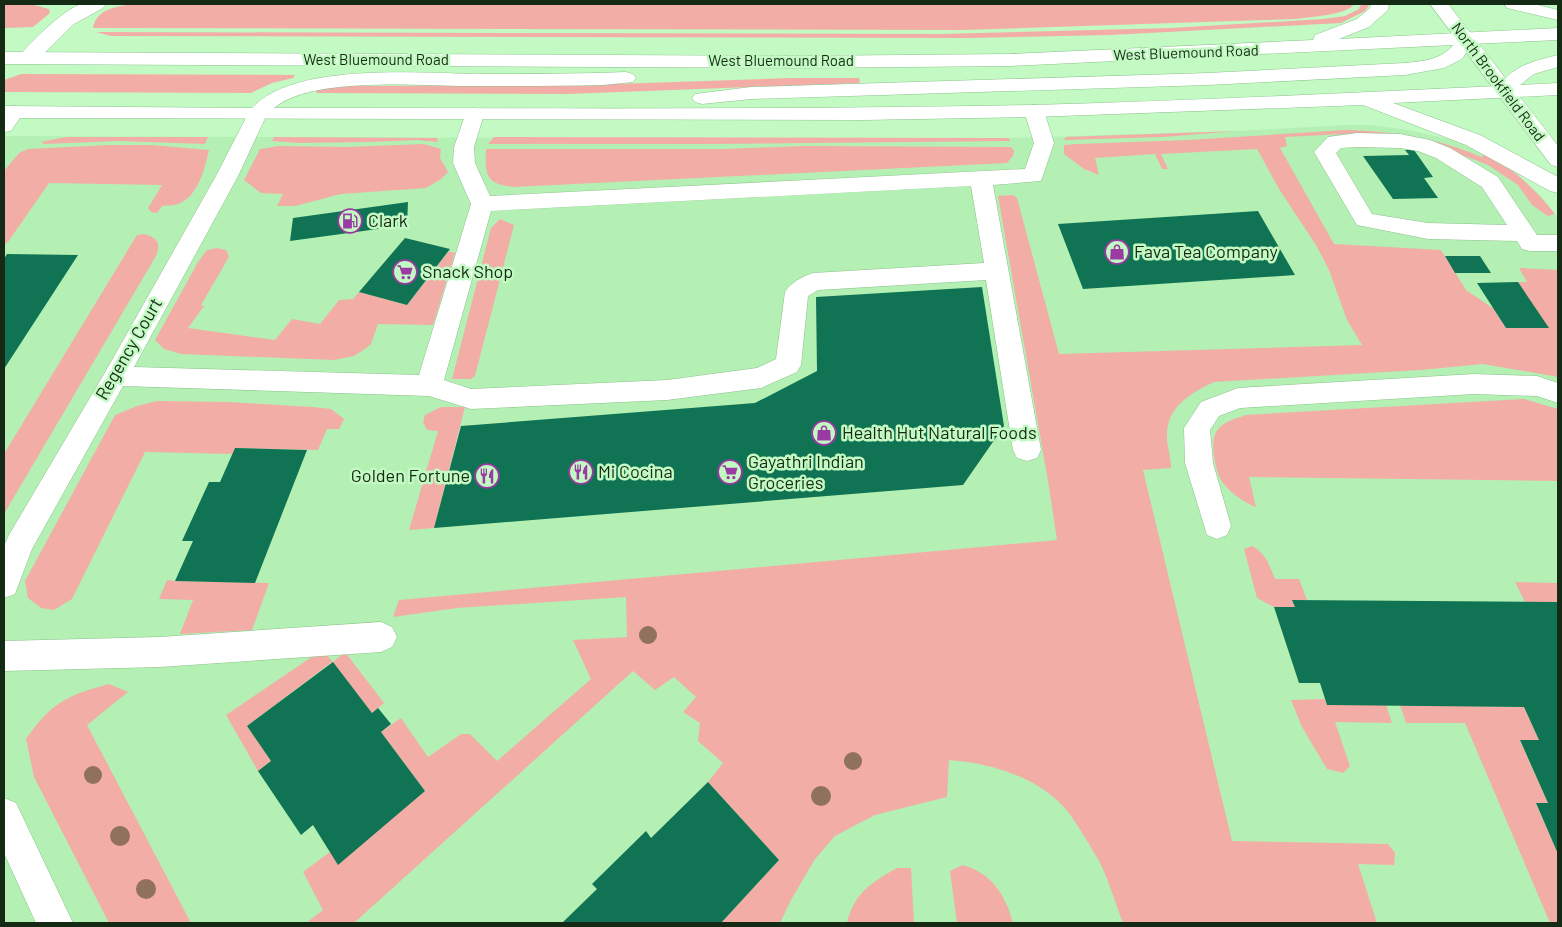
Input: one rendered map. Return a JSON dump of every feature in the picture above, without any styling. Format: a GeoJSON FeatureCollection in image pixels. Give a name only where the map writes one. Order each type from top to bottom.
{"type":"FeatureCollection","features":[{"type":"Feature","properties":{"kind":"main road"},"geometry":{"type":"LineString","coordinates":[[4,70],[28,58],[65,21],[82,9],[97,4]]}},
{"type":"Feature","properties":{"kind":"main road"},"geometry":{"type":"LineString","coordinates":[[1289,48],[1334,36],[1363,23],[1379,10],[1380,4]]}},
{"type":"Feature","properties":{"kind":"main road","name":"North Brookfield Road"},"geometry":{"type":"LineString","coordinates":[[1439,4],[1558,160]]}},
{"type":"Feature","properties":{"kind":"main road"},"geometry":{"type":"LineString","coordinates":[[1512,4],[1558,15]]}},
{"type":"Feature","properties":{"kind":"main road","name":"West Bluemound Road"},"geometry":{"type":"LineString","coordinates":[[4,58],[797,62],[1010,60],[1558,34]]}},
{"type":"Feature","properties":{"kind":"main road"},"geometry":{"type":"LineString","coordinates":[[554,114],[751,93],[1208,79],[1405,69],[1437,64],[1455,55],[1466,39]]}},
{"type":"Feature","properties":{"kind":"main road"},"geometry":{"type":"LineString","coordinates":[[1505,92],[1515,76],[1534,66],[1558,61]]}},
{"type":"Feature","properties":{"kind":"main road"},"geometry":{"type":"LineString","coordinates":[[258,114],[268,102],[279,96],[324,84],[349,81],[590,80],[634,78],[797,62]]}},
{"type":"Feature","properties":{"kind":"main road"},"geometry":{"type":"LineString","coordinates":[[7,116],[862,114],[1034,111],[1558,89]]}},
{"type":"Feature","properties":{"kind":"main road"},"geometry":{"type":"LineString","coordinates":[[1362,98],[1445,131],[1466,137],[1558,186]]}},
{"type":"Feature","properties":{"kind":"main road"},"geometry":{"type":"LineString","coordinates":[[482,204],[1033,176],[1044,143],[1034,111]]}},
{"type":"Feature","properties":{"kind":"main road","name":"Regency Court"},"geometry":{"type":"LineString","coordinates":[[4,584],[19,544],[116,376],[258,114]]}},
{"type":"Feature","properties":{"kind":"main road"},"geometry":{"type":"LineString","coordinates":[[429,386],[482,204],[464,163],[464,147],[474,114]]}},
{"type":"Feature","properties":{"kind":"main road"},"geometry":{"type":"LineString","coordinates":[[1523,233],[1428,231],[1365,220],[1325,152],[1335,142],[1357,140],[1400,141],[1423,145],[1443,153],[1490,182],[1530,243],[1558,243]]}},
{"type":"Feature","properties":{"kind":"main road"},"geometry":{"type":"LineString","coordinates":[[981,178],[1027,450]]}},
{"type":"Feature","properties":{"kind":"main road"},"geometry":{"type":"LineString","coordinates":[[116,376],[429,386],[471,399],[667,390],[760,378],[788,365],[797,292],[813,282],[997,271]]}},
{"type":"Feature","properties":{"kind":"main road"},"geometry":{"type":"LineString","coordinates":[[1217,526],[1199,463],[1196,428],[1210,409],[1238,398],[1474,384],[1537,386],[1558,393]]}},
{"type":"Feature","properties":{"kind":"main road"},"geometry":{"type":"LineString","coordinates":[[4,656],[160,652],[381,637]]}},
{"type":"Feature","properties":{"kind":"main road"},"geometry":{"type":"LineString","coordinates":[[4,815],[55,923]]}},
{"type":"Feature","properties":{"kind":"shaded area"},"geometry":{"type":"Polygon","coordinates":[[[4,4],[34,5],[49,9],[50,13],[33,27],[4,28],[4,4]]]}},
{"type":"Feature","properties":{"kind":"shaded area"},"geometry":{"type":"Polygon","coordinates":[[[133,4],[1354,4],[1344,11],[1296,19],[964,30],[93,28],[95,21],[103,12],[133,4]]]}},
{"type":"Feature","properties":{"kind":"shaded area"},"geometry":{"type":"Polygon","coordinates":[[[1361,4],[1370,4],[1365,11],[1341,23],[1110,35],[967,38],[111,36],[96,32],[940,34],[1171,28],[1323,19],[1345,16],[1359,9],[1361,4]]]}},
{"type":"Feature","properties":{"kind":"shaded area"},"geometry":{"type":"Polygon","coordinates":[[[21,74],[295,75],[293,78],[272,83],[251,93],[4,92],[4,80],[21,74]]]}},
{"type":"Feature","properties":{"kind":"shaded area"},"geometry":{"type":"Polygon","coordinates":[[[792,78],[859,78],[860,83],[567,94],[316,93],[317,90],[345,86],[585,85],[792,78]]]}},
{"type":"Feature","properties":{"kind":"shaded area"},"geometry":{"type":"Polygon","coordinates":[[[1371,125],[1408,130],[1462,142],[1501,162],[1517,174],[1541,196],[1558,218],[1558,923],[4,923],[4,136],[1009,138],[1237,131],[1371,125]]]}},
{"type":"Feature","properties":{"kind":"shaded area"},"geometry":{"type":"Polygon","coordinates":[[[1346,130],[1398,134],[1432,140],[1481,157],[1486,154],[1515,173],[1532,188],[1555,214],[1548,216],[1532,205],[1518,185],[1488,165],[1436,145],[1363,133],[1285,137],[1287,146],[1280,148],[1334,244],[1441,250],[1466,290],[1494,309],[1506,328],[1548,328],[1518,282],[1527,282],[1519,268],[1558,270],[1558,377],[1483,364],[1420,370],[1214,382],[1189,396],[1175,409],[1171,417],[1167,437],[1171,468],[1143,470],[1232,841],[1388,844],[1395,853],[1394,865],[1358,864],[1377,923],[1123,923],[1098,859],[1073,818],[1058,801],[1045,790],[1015,774],[982,765],[949,760],[947,797],[875,815],[835,836],[815,859],[780,923],[721,923],[779,860],[708,782],[723,763],[698,741],[700,723],[683,712],[696,697],[674,677],[655,690],[633,671],[354,923],[306,923],[323,910],[303,872],[330,852],[425,791],[381,732],[401,718],[428,757],[461,734],[470,734],[497,761],[591,679],[573,640],[627,637],[626,597],[457,608],[393,617],[399,600],[1057,540],[998,196],[1013,195],[1017,198],[1059,354],[1362,345],[1347,320],[1329,270],[1316,245],[1279,189],[1257,149],[1161,154],[1168,169],[1162,169],[1155,154],[1095,158],[1099,175],[1084,169],[1064,154],[1064,145],[1188,140],[1346,130]]]}},
{"type":"Feature","properties":{"kind":"shaded area"},"geometry":{"type":"Polygon","coordinates":[[[1237,131],[1163,137],[1064,140],[1066,137],[1237,131]]]}},
{"type":"Feature","properties":{"kind":"shaded area"},"geometry":{"type":"Polygon","coordinates":[[[66,137],[208,137],[205,144],[117,141],[44,144],[41,142],[66,137]]]}},
{"type":"Feature","properties":{"kind":"shaded area"},"geometry":{"type":"Polygon","coordinates":[[[274,137],[437,138],[438,142],[417,140],[298,143],[272,141],[274,137]]]}},
{"type":"Feature","properties":{"kind":"shaded area"},"geometry":{"type":"Polygon","coordinates":[[[494,137],[1009,138],[1010,141],[488,144],[494,137]]]}},
{"type":"Feature","properties":{"kind":"shaded area"},"geometry":{"type":"Polygon","coordinates":[[[424,144],[441,149],[440,158],[448,172],[441,179],[426,188],[341,194],[295,206],[277,206],[283,194],[261,193],[244,180],[260,149],[279,146],[346,147],[424,144]]]}},
{"type":"Feature","properties":{"kind":"shaded area"},"geometry":{"type":"Polygon","coordinates":[[[151,145],[209,150],[196,189],[185,200],[178,204],[162,206],[157,213],[151,212],[148,208],[162,185],[49,183],[4,245],[4,171],[19,153],[28,149],[151,145]]]}},
{"type":"Feature","properties":{"kind":"shaded area"},"geometry":{"type":"Polygon","coordinates":[[[805,146],[1011,147],[1014,151],[1013,156],[1007,163],[513,187],[504,186],[492,180],[486,165],[486,149],[722,149],[805,146]]]}},
{"type":"Feature","properties":{"kind":"shaded area"},"geometry":{"type":"Polygon","coordinates":[[[500,219],[514,225],[475,376],[471,379],[452,379],[491,228],[500,219]]]}},
{"type":"Feature","properties":{"kind":"shaded area"},"geometry":{"type":"Polygon","coordinates":[[[144,234],[152,237],[157,242],[156,256],[4,514],[4,454],[137,235],[144,234]]]}},
{"type":"Feature","properties":{"kind":"shaded area"},"geometry":{"type":"Polygon","coordinates":[[[217,248],[226,250],[229,257],[201,305],[204,306],[188,328],[275,340],[292,319],[320,324],[339,300],[353,299],[359,292],[407,305],[449,251],[455,253],[433,325],[378,324],[371,344],[354,356],[334,360],[181,354],[164,349],[155,340],[198,262],[207,250],[217,248]]]}},
{"type":"Feature","properties":{"kind":"shaded area"},"geometry":{"type":"Polygon","coordinates":[[[1524,399],[1558,409],[1558,481],[1249,477],[1256,507],[1230,491],[1222,482],[1216,468],[1213,442],[1216,432],[1226,423],[1246,415],[1524,399]]]}},
{"type":"Feature","properties":{"kind":"shaded area"},"geometry":{"type":"Polygon","coordinates":[[[157,401],[229,402],[312,407],[331,409],[344,419],[339,429],[327,429],[318,450],[236,448],[232,454],[145,452],[72,599],[54,610],[41,608],[28,598],[25,581],[115,415],[137,406],[157,401]]]}},
{"type":"Feature","properties":{"kind":"shaded area"},"geometry":{"type":"Polygon","coordinates":[[[441,407],[465,407],[434,528],[409,530],[438,431],[427,430],[423,422],[425,415],[441,407]]]}},
{"type":"Feature","properties":{"kind":"shaded area"},"geometry":{"type":"Polygon","coordinates":[[[1252,546],[1264,556],[1275,579],[1299,579],[1307,600],[1292,600],[1295,607],[1274,607],[1257,598],[1244,549],[1252,546]]]}},
{"type":"Feature","properties":{"kind":"shaded area"},"geometry":{"type":"Polygon","coordinates":[[[167,580],[269,583],[252,630],[180,634],[193,600],[159,599],[167,580]]]}},
{"type":"Feature","properties":{"kind":"shaded area"},"geometry":{"type":"Polygon","coordinates":[[[1515,582],[1558,583],[1558,602],[1525,602],[1515,582]]]}},
{"type":"Feature","properties":{"kind":"shaded area"},"geometry":{"type":"Polygon","coordinates":[[[322,650],[333,662],[345,652],[384,703],[372,713],[332,662],[247,726],[271,761],[258,771],[226,715],[322,650]]]}},
{"type":"Feature","properties":{"kind":"shaded area"},"geometry":{"type":"Polygon","coordinates":[[[109,684],[128,692],[87,725],[191,923],[109,923],[34,777],[26,739],[35,727],[44,716],[61,702],[82,692],[109,684]]]}},
{"type":"Feature","properties":{"kind":"shaded area"},"geometry":{"type":"Polygon","coordinates":[[[1325,699],[1327,705],[1386,705],[1392,723],[1335,722],[1350,766],[1343,773],[1327,769],[1302,727],[1291,700],[1325,699]]]}},
{"type":"Feature","properties":{"kind":"shaded area"},"geometry":{"type":"Polygon","coordinates":[[[1400,705],[1524,707],[1539,740],[1520,741],[1548,803],[1536,804],[1558,854],[1558,923],[1550,923],[1465,723],[1406,723],[1400,705]]]}},
{"type":"Feature","properties":{"kind":"shaded area"},"geometry":{"type":"Polygon","coordinates":[[[963,865],[990,880],[1002,895],[1013,923],[957,923],[950,871],[963,865]]]}},
{"type":"Feature","properties":{"kind":"shaded area"},"geometry":{"type":"Polygon","coordinates":[[[897,868],[911,868],[914,923],[847,923],[854,904],[865,889],[897,868]]]}},
{"type":"Feature","properties":{"kind":"building"},"geometry":{"type":"Polygon","coordinates":[[[1405,150],[1414,150],[1433,177],[1424,178],[1438,198],[1393,199],[1363,156],[1409,155],[1405,150]]]}},
{"type":"Feature","properties":{"kind":"building","name":"Clark"},"geometry":{"type":"Polygon","coordinates":[[[408,202],[407,225],[290,241],[293,218],[408,202]]]}},
{"type":"Feature","properties":{"kind":"building"},"geometry":{"type":"Polygon","coordinates":[[[1258,211],[1295,275],[1083,289],[1058,224],[1258,211]]]}},
{"type":"Feature","properties":{"kind":"building","name":"Snack Shop"},"geometry":{"type":"Polygon","coordinates":[[[405,238],[450,249],[407,305],[359,292],[405,238]]]}},
{"type":"Feature","properties":{"kind":"building"},"geometry":{"type":"Polygon","coordinates":[[[7,254],[78,255],[4,369],[4,259],[7,254]]]}},
{"type":"Feature","properties":{"kind":"building"},"geometry":{"type":"Polygon","coordinates":[[[1445,256],[1480,256],[1491,273],[1455,273],[1445,256]]]}},
{"type":"Feature","properties":{"kind":"building"},"geometry":{"type":"Polygon","coordinates":[[[1518,282],[1549,328],[1506,328],[1477,283],[1518,282]]]}},
{"type":"Feature","properties":{"kind":"building"},"geometry":{"type":"Polygon","coordinates":[[[982,287],[1004,426],[963,485],[434,528],[461,426],[755,403],[817,371],[816,297],[982,287]]]}},
{"type":"Feature","properties":{"kind":"building"},"geometry":{"type":"Polygon","coordinates":[[[235,448],[307,450],[255,583],[175,581],[193,541],[182,541],[209,482],[220,482],[235,448]]]}},
{"type":"Feature","properties":{"kind":"building"},"geometry":{"type":"Polygon","coordinates":[[[1292,600],[1558,602],[1558,854],[1536,803],[1548,803],[1520,740],[1539,740],[1524,707],[1327,705],[1320,683],[1299,683],[1274,607],[1295,607],[1292,600]]]}},
{"type":"Feature","properties":{"kind":"building"},"geometry":{"type":"Polygon","coordinates":[[[333,662],[372,713],[378,708],[391,724],[381,732],[425,791],[338,865],[313,825],[301,835],[258,771],[271,761],[247,726],[333,662]]]}},
{"type":"Feature","properties":{"kind":"building"},"geometry":{"type":"Polygon","coordinates":[[[708,782],[779,860],[721,923],[562,923],[597,889],[592,884],[646,831],[651,838],[708,782]]]}},
{"type":"Feature","properties":{"kind":"place","name":"Clark"},"geometry":{"type":"Point","coordinates":[350,221]}},
{"type":"Feature","properties":{"kind":"place","name":"Fava Tea Company"},"geometry":{"type":"Point","coordinates":[1117,252]}},
{"type":"Feature","properties":{"kind":"place","name":"Snack Shop"},"geometry":{"type":"Point","coordinates":[405,272]}},
{"type":"Feature","properties":{"kind":"place","name":"Health Hut Natural Foods"},"geometry":{"type":"Point","coordinates":[824,433]}},
{"type":"Feature","properties":{"kind":"place","name":"Mi Cocina"},"geometry":{"type":"Point","coordinates":[581,472]}},
{"type":"Feature","properties":{"kind":"place","name":"Gayathri Indian Groceries"},"geometry":{"type":"Point","coordinates":[730,472]}},
{"type":"Feature","properties":{"kind":"place","name":"Golden Fortune"},"geometry":{"type":"Point","coordinates":[487,476]}}]}
